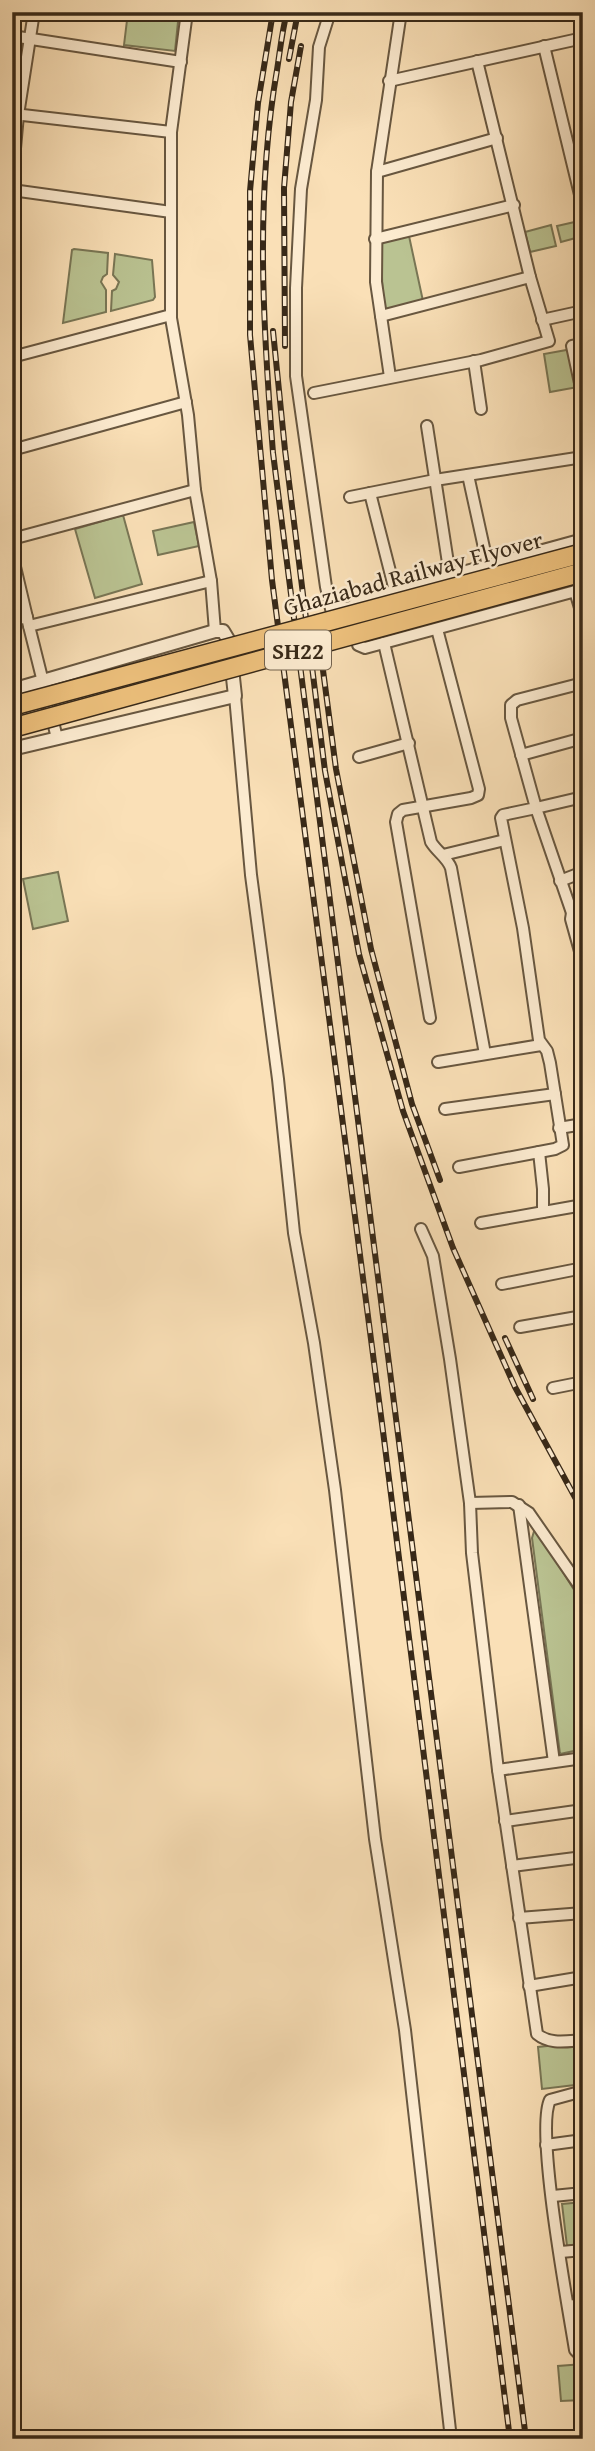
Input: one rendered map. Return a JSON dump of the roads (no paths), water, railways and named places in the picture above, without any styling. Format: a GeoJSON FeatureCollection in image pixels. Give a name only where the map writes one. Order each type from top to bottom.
{"type":"FeatureCollection","features":[{"type":"Feature","properties":{"kind":"highway","name":"Ghaziabad Railway Flyover"},"geometry":{"type":"LineString","coordinates":[[12,706],[583,553]]}},
{"type":"Feature","properties":{"kind":"highway","name":"Ghaziabad Railway Flyover"},"geometry":{"type":"LineString","coordinates":[[12,728],[583,572]]}},
{"type":"Feature","properties":{"kind":"street"},"geometry":{"type":"LineString","coordinates":[[12,183],[15,114],[34,12]]}},
{"type":"Feature","properties":{"kind":"street"},"geometry":{"type":"LineString","coordinates":[[187,12],[171,132],[172,315],[186,402],[195,490],[211,581],[215,631]]}},
{"type":"Feature","properties":{"kind":"street"},"geometry":{"type":"LineString","coordinates":[[330,12],[319,47],[316,100],[301,189],[296,246],[296,376],[331,610],[352,607],[357,601],[583,539]]}},
{"type":"Feature","properties":{"kind":"street"},"geometry":{"type":"LineString","coordinates":[[390,377],[376,282],[377,172],[401,12]]}},
{"type":"Feature","properties":{"kind":"street"},"geometry":{"type":"LineString","coordinates":[[12,36],[181,62]]}},
{"type":"Feature","properties":{"kind":"street"},"geometry":{"type":"LineString","coordinates":[[389,81],[583,38]]}},
{"type":"Feature","properties":{"kind":"street"},"geometry":{"type":"LineString","coordinates":[[544,46],[583,206]]}},
{"type":"Feature","properties":{"kind":"street"},"geometry":{"type":"LineString","coordinates":[[314,393],[474,361],[549,341],[530,277],[477,61]]}},
{"type":"Feature","properties":{"kind":"street"},"geometry":{"type":"LineString","coordinates":[[15,114],[171,132]]}},
{"type":"Feature","properties":{"kind":"street"},"geometry":{"type":"LineString","coordinates":[[377,172],[497,138]]}},
{"type":"Feature","properties":{"kind":"street"},"geometry":{"type":"LineString","coordinates":[[12,190],[170,212]]}},
{"type":"Feature","properties":{"kind":"street"},"geometry":{"type":"LineString","coordinates":[[376,239],[514,205]]}},
{"type":"Feature","properties":{"kind":"street"},"geometry":{"type":"LineString","coordinates":[[381,316],[530,277]]}},
{"type":"Feature","properties":{"kind":"street"},"geometry":{"type":"LineString","coordinates":[[542,320],[583,311]]}},
{"type":"Feature","properties":{"kind":"street"},"geometry":{"type":"LineString","coordinates":[[12,357],[172,315]]}},
{"type":"Feature","properties":{"kind":"street"},"geometry":{"type":"LineString","coordinates":[[583,344],[572,346],[583,397]]}},
{"type":"Feature","properties":{"kind":"street"},"geometry":{"type":"LineString","coordinates":[[474,361],[481,409]]}},
{"type":"Feature","properties":{"kind":"street"},"geometry":{"type":"LineString","coordinates":[[12,450],[186,402]]}},
{"type":"Feature","properties":{"kind":"street"},"geometry":{"type":"LineString","coordinates":[[427,426],[450,576]]}},
{"type":"Feature","properties":{"kind":"street"},"geometry":{"type":"LineString","coordinates":[[350,497],[435,480],[583,457]]}},
{"type":"Feature","properties":{"kind":"street"},"geometry":{"type":"LineString","coordinates":[[468,475],[488,566]]}},
{"type":"Feature","properties":{"kind":"street"},"geometry":{"type":"LineString","coordinates":[[12,539],[195,490]]}},
{"type":"Feature","properties":{"kind":"street"},"geometry":{"type":"LineString","coordinates":[[370,493],[395,591]]}},
{"type":"Feature","properties":{"kind":"street"},"geometry":{"type":"LineString","coordinates":[[12,554],[57,738]]}},
{"type":"Feature","properties":{"kind":"street"},"geometry":{"type":"LineString","coordinates":[[12,621],[28,622],[211,581]]}},
{"type":"Feature","properties":{"kind":"street"},"geometry":{"type":"LineString","coordinates":[[352,607],[358,645],[365,648],[579,590],[583,618]]}},
{"type":"Feature","properties":{"kind":"street"},"geometry":{"type":"LineString","coordinates":[[430,1018],[396,822],[398,814],[403,810],[471,798],[478,795],[479,789],[436,629]]}},
{"type":"Feature","properties":{"kind":"street"},"geometry":{"type":"LineString","coordinates":[[12,690],[215,631],[223,631],[229,641],[251,875],[278,1079],[294,1233],[314,1343],[335,1490],[375,1839],[406,2043],[451,2439]]}},
{"type":"Feature","properties":{"kind":"street"},"geometry":{"type":"LineString","coordinates":[[384,643],[431,842],[451,868],[485,1054]]}},
{"type":"Feature","properties":{"kind":"street"},"geometry":{"type":"LineString","coordinates":[[583,683],[516,700],[510,705],[511,718],[536,808],[572,913],[572,925],[583,962]]}},
{"type":"Feature","properties":{"kind":"street"},"geometry":{"type":"LineString","coordinates":[[12,749],[235,696]]}},
{"type":"Feature","properties":{"kind":"street"},"geometry":{"type":"LineString","coordinates":[[521,755],[583,738]]}},
{"type":"Feature","properties":{"kind":"street"},"geometry":{"type":"LineString","coordinates":[[359,757],[409,743]]}},
{"type":"Feature","properties":{"kind":"street"},"geometry":{"type":"LineString","coordinates":[[459,1167],[560,1148],[563,1145],[550,1063],[547,1051],[541,1045],[523,928],[501,818],[503,815],[583,797]]}},
{"type":"Feature","properties":{"kind":"street"},"geometry":{"type":"LineString","coordinates":[[443,855],[505,840]]}},
{"type":"Feature","properties":{"kind":"street"},"geometry":{"type":"LineString","coordinates":[[560,881],[583,872]]}},
{"type":"Feature","properties":{"kind":"street"},"geometry":{"type":"LineString","coordinates":[[572,913],[583,907]]}},
{"type":"Feature","properties":{"kind":"street"},"geometry":{"type":"LineString","coordinates":[[438,1062],[541,1045]]}},
{"type":"Feature","properties":{"kind":"street"},"geometry":{"type":"LineString","coordinates":[[445,1109],[555,1094]]}},
{"type":"Feature","properties":{"kind":"street"},"geometry":{"type":"LineString","coordinates":[[559,1128],[583,1124]]}},
{"type":"Feature","properties":{"kind":"street"},"geometry":{"type":"LineString","coordinates":[[539,1152],[544,1189],[542,1212]]}},
{"type":"Feature","properties":{"kind":"street"},"geometry":{"type":"LineString","coordinates":[[481,1223],[583,1205]]}},
{"type":"Feature","properties":{"kind":"street"},"geometry":{"type":"LineString","coordinates":[[421,1229],[436,1268],[470,1503],[472,1553],[498,1770],[537,2034],[552,2042],[583,2040]]}},
{"type":"Feature","properties":{"kind":"street"},"geometry":{"type":"LineString","coordinates":[[502,1284],[583,1268]]}},
{"type":"Feature","properties":{"kind":"street"},"geometry":{"type":"LineString","coordinates":[[520,1327],[583,1316]]}},
{"type":"Feature","properties":{"kind":"street"},"geometry":{"type":"LineString","coordinates":[[553,1388],[583,1382]]}},
{"type":"Feature","properties":{"kind":"street"},"geometry":{"type":"LineString","coordinates":[[470,1503],[512,1502],[519,1505],[529,1513],[583,1591]]}},
{"type":"Feature","properties":{"kind":"street"},"geometry":{"type":"LineString","coordinates":[[519,1505],[554,1762]]}},
{"type":"Feature","properties":{"kind":"street"},"geometry":{"type":"LineString","coordinates":[[498,1770],[583,1758]]}},
{"type":"Feature","properties":{"kind":"street"},"geometry":{"type":"LineString","coordinates":[[505,1821],[583,1810]]}},
{"type":"Feature","properties":{"kind":"street"},"geometry":{"type":"LineString","coordinates":[[512,1866],[583,1857]]}},
{"type":"Feature","properties":{"kind":"street"},"geometry":{"type":"LineString","coordinates":[[519,1918],[583,1913]]}},
{"type":"Feature","properties":{"kind":"street"},"geometry":{"type":"LineString","coordinates":[[529,1986],[583,1977]]}},
{"type":"Feature","properties":{"kind":"street"},"geometry":{"type":"LineString","coordinates":[[583,2091],[550,2100],[547,2106],[546,2145],[575,2350],[583,2358]]}},
{"type":"Feature","properties":{"kind":"street"},"geometry":{"type":"LineString","coordinates":[[546,2145],[583,2140]]}},
{"type":"Feature","properties":{"kind":"street"},"geometry":{"type":"LineString","coordinates":[[552,2196],[583,2193]]}},
{"type":"Feature","properties":{"kind":"street"},"geometry":{"type":"LineString","coordinates":[[561,2252],[583,2250]]}},
{"type":"Feature","properties":{"kind":"street"},"geometry":{"type":"LineString","coordinates":[[568,2306],[583,2304]]}},
{"type":"Feature","properties":{"kind":"railway"},"geometry":{"type":"LineString","coordinates":[[273,12],[258,103],[250,191],[250,335],[272,580],[510,2439]]}},
{"type":"Feature","properties":{"kind":"railway"},"geometry":{"type":"LineString","coordinates":[[287,12],[270,118],[263,214],[266,357],[273,453],[526,2439]]}},
{"type":"Feature","properties":{"kind":"railway"},"geometry":{"type":"LineString","coordinates":[[289,59],[298,12]]}},
{"type":"Feature","properties":{"kind":"railway"},"geometry":{"type":"LineString","coordinates":[[285,346],[284,188],[291,102],[301,46]]}},
{"type":"Feature","properties":{"kind":"railway"},"geometry":{"type":"LineString","coordinates":[[273,331],[325,771],[359,954],[403,1111],[453,1248],[515,1387],[583,1512]]}},
{"type":"Feature","properties":{"kind":"railway"},"geometry":{"type":"LineString","coordinates":[[316,617],[336,769],[371,949],[412,1104],[440,1180]]}},
{"type":"Feature","properties":{"kind":"railway"},"geometry":{"type":"LineString","coordinates":[[505,1338],[533,1399]]}}]}
